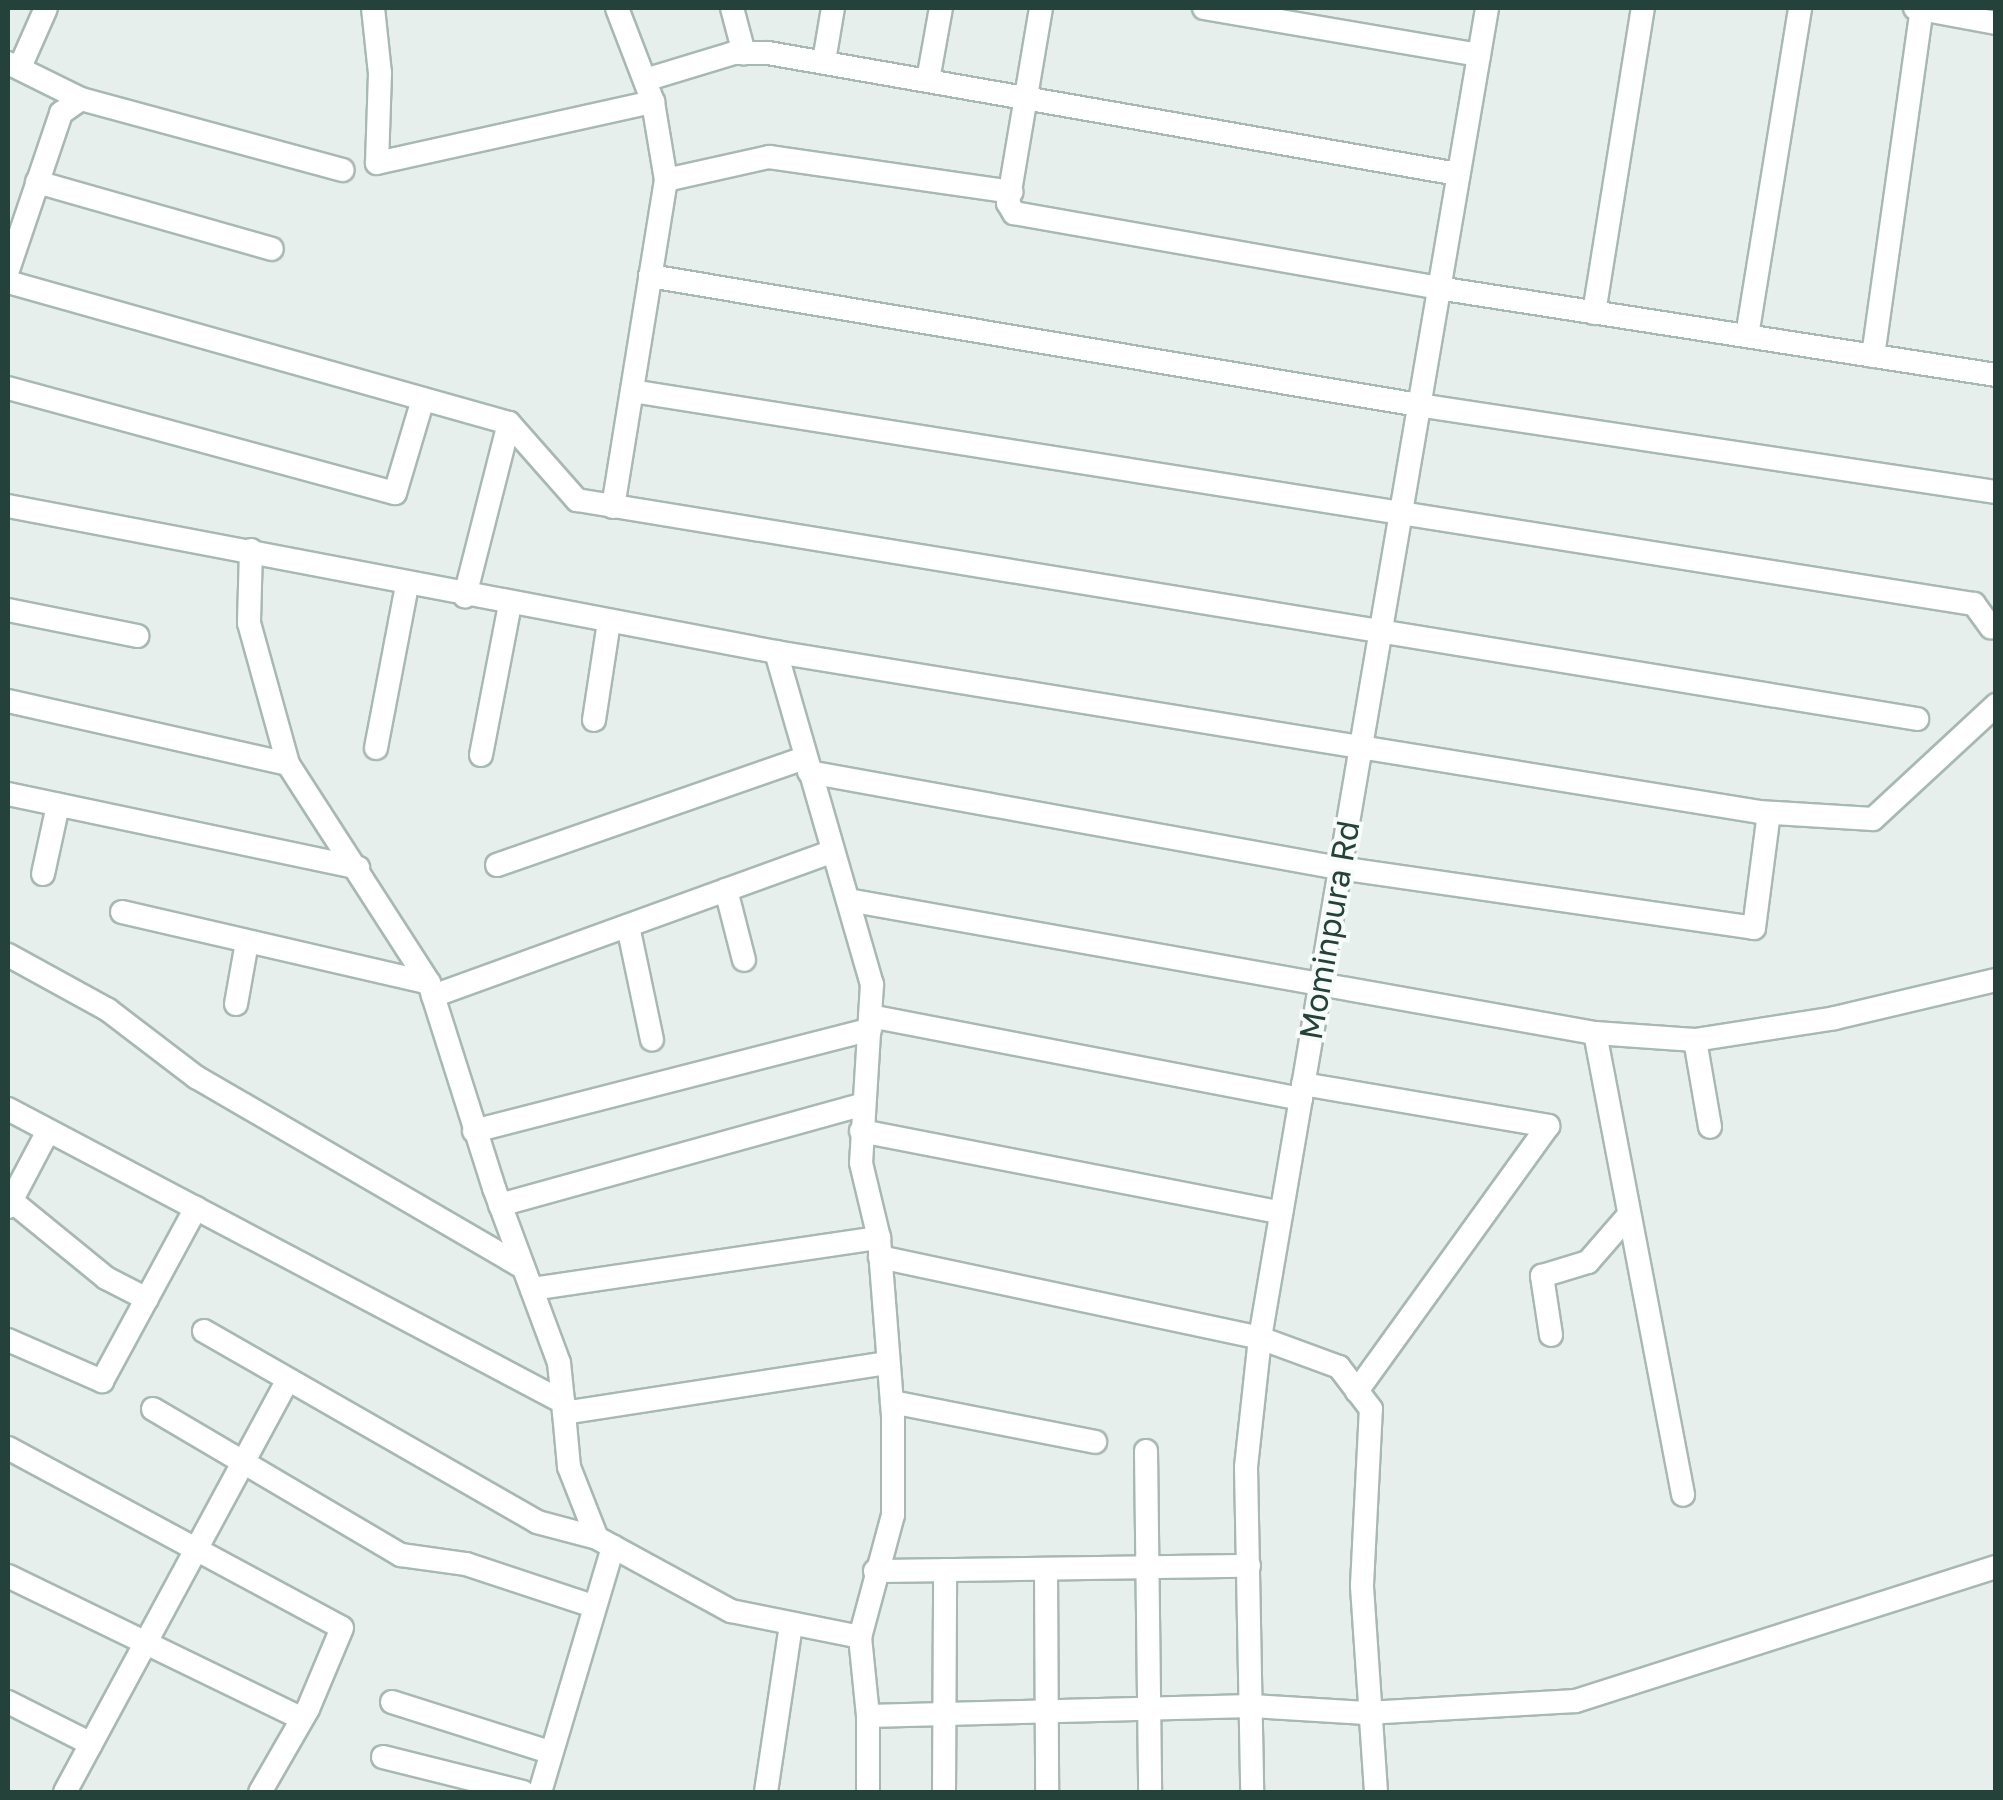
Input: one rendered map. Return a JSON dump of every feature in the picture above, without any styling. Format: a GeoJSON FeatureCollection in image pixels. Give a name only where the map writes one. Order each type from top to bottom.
{"type":"FeatureCollection","features":[{"type":"Feature","properties":{"kind":"street"},"geometry":{"type":"LineString","coordinates":[[46,8],[14,65],[82,99],[343,170]]}},
{"type":"Feature","properties":{"kind":"street"},"geometry":{"type":"LineString","coordinates":[[372,8],[380,73],[377,163],[653,102]]}},
{"type":"Feature","properties":{"kind":"street"},"geometry":{"type":"LineString","coordinates":[[614,506],[666,180],[653,102],[618,8]]}},
{"type":"Feature","properties":{"kind":"street"},"geometry":{"type":"LineString","coordinates":[[732,8],[744,52]]}},
{"type":"Feature","properties":{"kind":"street"},"geometry":{"type":"LineString","coordinates":[[824,61],[833,8]]}},
{"type":"Feature","properties":{"kind":"street"},"geometry":{"type":"LineString","coordinates":[[928,80],[941,8]]}},
{"type":"Feature","properties":{"kind":"street"},"geometry":{"type":"LineString","coordinates":[[1041,8],[1010,192],[1014,213],[1438,288],[1873,356],[1995,371]]}},
{"type":"Feature","properties":{"kind":"street"},"geometry":{"type":"LineString","coordinates":[[1204,8],[1479,55]]}},
{"type":"Feature","properties":{"kind":"street","name":"Mominpura Rd"},"geometry":{"type":"LineString","coordinates":[[1252,1792],[1246,1467],[1260,1338],[1487,8]]}},
{"type":"Feature","properties":{"kind":"street"},"geometry":{"type":"LineString","coordinates":[[1594,312],[1643,8]]}},
{"type":"Feature","properties":{"kind":"street"},"geometry":{"type":"LineString","coordinates":[[1746,336],[1800,8]]}},
{"type":"Feature","properties":{"kind":"street"},"geometry":{"type":"LineString","coordinates":[[1873,356],[1920,8],[1996,23]]}},
{"type":"Feature","properties":{"kind":"street"},"geometry":{"type":"LineString","coordinates":[[644,80],[744,52],[824,61],[1458,174]]}},
{"type":"Feature","properties":{"kind":"street"},"geometry":{"type":"LineString","coordinates":[[8,270],[61,114],[82,99]]}},
{"type":"Feature","properties":{"kind":"street"},"geometry":{"type":"LineString","coordinates":[[666,180],[770,157],[1010,192]]}},
{"type":"Feature","properties":{"kind":"street"},"geometry":{"type":"LineString","coordinates":[[38,182],[272,249]]}},
{"type":"Feature","properties":{"kind":"street"},"geometry":{"type":"LineString","coordinates":[[650,276],[1418,405],[1996,492]]}},
{"type":"Feature","properties":{"kind":"street"},"geometry":{"type":"LineString","coordinates":[[8,282],[509,424],[576,500],[1916,719]]}},
{"type":"Feature","properties":{"kind":"street"},"geometry":{"type":"LineString","coordinates":[[8,388],[394,493],[423,399]]}},
{"type":"Feature","properties":{"kind":"street"},"geometry":{"type":"LineString","coordinates":[[632,391],[1974,604],[1991,627]]}},
{"type":"Feature","properties":{"kind":"street"},"geometry":{"type":"LineString","coordinates":[[466,596],[509,424]]}},
{"type":"Feature","properties":{"kind":"street"},"geometry":{"type":"LineString","coordinates":[[8,506],[251,550],[407,585],[776,652],[1769,812],[1872,819],[1996,705]]}},
{"type":"Feature","properties":{"kind":"street"},"geometry":{"type":"LineString","coordinates":[[251,550],[249,623],[288,764],[358,868],[431,989],[474,1131],[560,1363],[569,1467],[605,1542],[593,1606],[540,1792]]}},
{"type":"Feature","properties":{"kind":"street"},"geometry":{"type":"LineString","coordinates":[[376,748],[407,585]]}},
{"type":"Feature","properties":{"kind":"street"},"geometry":{"type":"LineString","coordinates":[[481,756],[510,604]]}},
{"type":"Feature","properties":{"kind":"street"},"geometry":{"type":"LineString","coordinates":[[8,610],[137,636]]}},
{"type":"Feature","properties":{"kind":"street"},"geometry":{"type":"LineString","coordinates":[[594,720],[609,622]]}},
{"type":"Feature","properties":{"kind":"street"},"geometry":{"type":"LineString","coordinates":[[776,652],[872,984],[861,1163],[880,1248],[892,1402],[894,1515],[875,1571],[860,1638],[868,1716],[868,1792]]}},
{"type":"Feature","properties":{"kind":"street"},"geometry":{"type":"LineString","coordinates":[[8,701],[288,764]]}},
{"type":"Feature","properties":{"kind":"street"},"geometry":{"type":"LineString","coordinates":[[497,865],[807,765],[1339,868],[1754,928],[1769,812]]}},
{"type":"Feature","properties":{"kind":"street"},"geometry":{"type":"LineString","coordinates":[[8,794],[358,868]]}},
{"type":"Feature","properties":{"kind":"street"},"geometry":{"type":"LineString","coordinates":[[43,874],[58,805]]}},
{"type":"Feature","properties":{"kind":"street"},"geometry":{"type":"LineString","coordinates":[[122,912],[431,989],[628,926],[833,852]]}},
{"type":"Feature","properties":{"kind":"street"},"geometry":{"type":"LineString","coordinates":[[726,890],[744,960]]}},
{"type":"Feature","properties":{"kind":"street"},"geometry":{"type":"LineString","coordinates":[[848,900],[1595,1033],[1695,1040],[1835,1018],[1996,980]]}},
{"type":"Feature","properties":{"kind":"street"},"geometry":{"type":"LineString","coordinates":[[628,926],[652,1040]]}},
{"type":"Feature","properties":{"kind":"street"},"geometry":{"type":"LineString","coordinates":[[236,1004],[247,942]]}},
{"type":"Feature","properties":{"kind":"street"},"geometry":{"type":"LineString","coordinates":[[8,955],[108,1010],[196,1078],[523,1267]]}},
{"type":"Feature","properties":{"kind":"street"},"geometry":{"type":"LineString","coordinates":[[474,1131],[870,1022],[1548,1126],[1357,1390]]}},
{"type":"Feature","properties":{"kind":"street"},"geometry":{"type":"LineString","coordinates":[[1595,1033],[1683,1495]]}},
{"type":"Feature","properties":{"kind":"street"},"geometry":{"type":"LineString","coordinates":[[1695,1040],[1710,1127]]}},
{"type":"Feature","properties":{"kind":"street"},"geometry":{"type":"LineString","coordinates":[[500,1205],[863,1104]]}},
{"type":"Feature","properties":{"kind":"street"},"geometry":{"type":"LineString","coordinates":[[8,1109],[564,1407],[888,1363]]}},
{"type":"Feature","properties":{"kind":"street"},"geometry":{"type":"LineString","coordinates":[[48,1131],[9,1202],[106,1278],[147,1298]]}},
{"type":"Feature","properties":{"kind":"street"},"geometry":{"type":"LineString","coordinates":[[861,1131],[1281,1213]]}},
{"type":"Feature","properties":{"kind":"street"},"geometry":{"type":"LineString","coordinates":[[8,1340],[102,1381],[196,1208]]}},
{"type":"Feature","properties":{"kind":"street"},"geometry":{"type":"LineString","coordinates":[[1552,1335],[1542,1276],[1588,1262],[1628,1216]]}},
{"type":"Feature","properties":{"kind":"street"},"geometry":{"type":"LineString","coordinates":[[532,1289],[880,1248],[1260,1338],[1339,1367],[1371,1409],[1362,1585],[1366,1713],[1376,1792]]}},
{"type":"Feature","properties":{"kind":"street"},"geometry":{"type":"LineString","coordinates":[[204,1331],[538,1522],[605,1542],[731,1612],[860,1638]]}},
{"type":"Feature","properties":{"kind":"street"},"geometry":{"type":"LineString","coordinates":[[64,1792],[288,1380]]}},
{"type":"Feature","properties":{"kind":"street"},"geometry":{"type":"LineString","coordinates":[[892,1402],[1095,1442]]}},
{"type":"Feature","properties":{"kind":"street"},"geometry":{"type":"LineString","coordinates":[[153,1409],[401,1556],[466,1564],[593,1606]]}},
{"type":"Feature","properties":{"kind":"street"},"geometry":{"type":"LineString","coordinates":[[8,1448],[194,1554],[342,1628],[260,1792]]}},
{"type":"Feature","properties":{"kind":"street"},"geometry":{"type":"LineString","coordinates":[[1146,1450],[1150,1792]]}},
{"type":"Feature","properties":{"kind":"street"},"geometry":{"type":"LineString","coordinates":[[875,1571],[1249,1566]]}},
{"type":"Feature","properties":{"kind":"street"},"geometry":{"type":"LineString","coordinates":[[868,1716],[1252,1706],[1366,1713],[1576,1701],[1996,1567]]}},
{"type":"Feature","properties":{"kind":"street"},"geometry":{"type":"LineString","coordinates":[[1046,1569],[1047,1792]]}},
{"type":"Feature","properties":{"kind":"street"},"geometry":{"type":"LineString","coordinates":[[944,1792],[945,1570]]}},
{"type":"Feature","properties":{"kind":"street"},"geometry":{"type":"LineString","coordinates":[[8,1576],[144,1646],[300,1718]]}},
{"type":"Feature","properties":{"kind":"street"},"geometry":{"type":"LineString","coordinates":[[766,1792],[791,1624]]}},
{"type":"Feature","properties":{"kind":"street"},"geometry":{"type":"LineString","coordinates":[[8,1702],[91,1744]]}},
{"type":"Feature","properties":{"kind":"street"},"geometry":{"type":"LineString","coordinates":[[392,1702],[550,1752]]}},
{"type":"Feature","properties":{"kind":"street"},"geometry":{"type":"LineString","coordinates":[[383,1757],[523,1792]]}}]}
